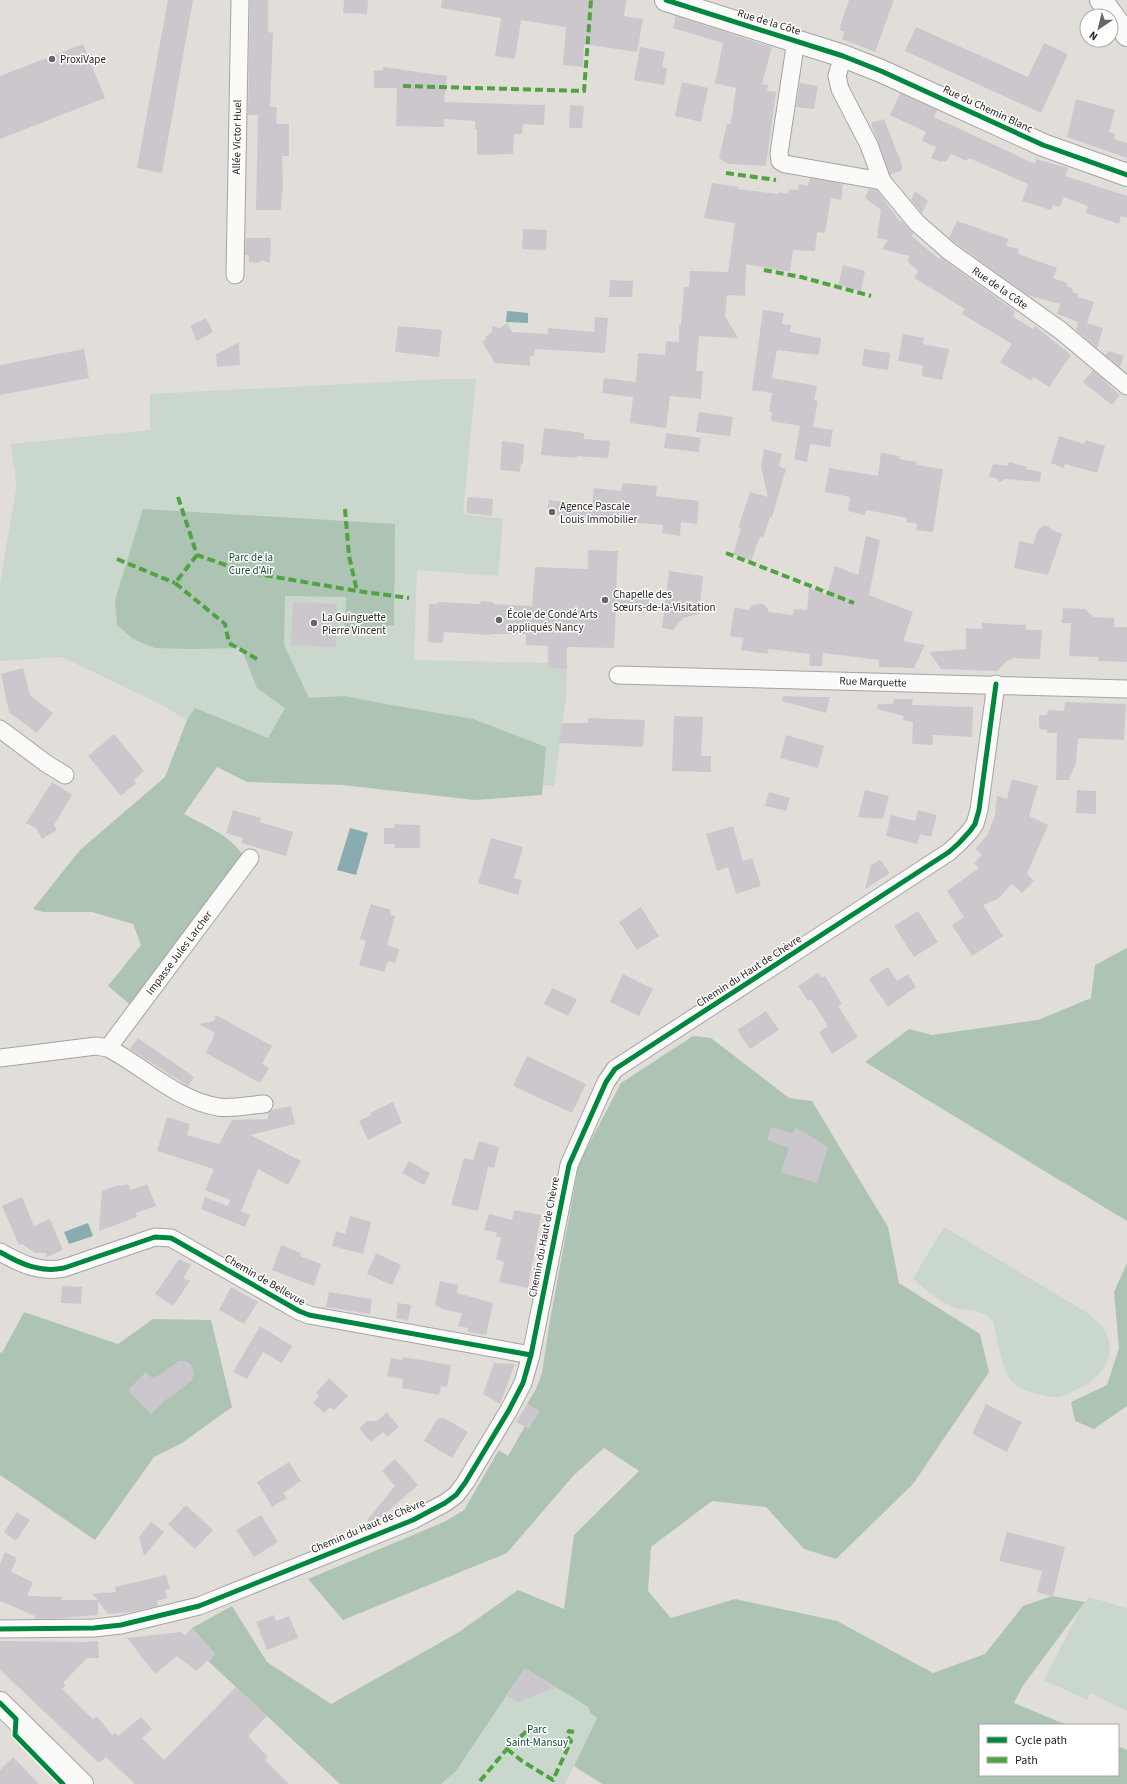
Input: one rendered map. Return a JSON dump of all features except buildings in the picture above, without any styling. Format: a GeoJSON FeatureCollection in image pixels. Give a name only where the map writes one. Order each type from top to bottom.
{"type":"FeatureCollection","features":[{"type":"Feature","properties":{"kind":"street","name":"Allée Victor Huel"},"geometry":{"type":"LineString","coordinates":[[235,275],[240,0]]}},
{"type":"Feature","properties":{"kind":"street","name":"Rue de la Côte"},"geometry":{"type":"LineString","coordinates":[[666,0],[843,56],[837,76],[840,89],[869,144],[882,180],[917,223],[933,238],[1060,330],[1127,386]]}},
{"type":"Feature","properties":{"kind":"street"},"geometry":{"type":"LineString","coordinates":[[1101,0],[1127,35]]}},
{"type":"Feature","properties":{"kind":"street"},"geometry":{"type":"LineString","coordinates":[[796,40],[779,153],[780,161],[785,164],[882,180]]}},
{"type":"Feature","properties":{"kind":"street","name":"Rue du Chemin Blanc"},"geometry":{"type":"LineString","coordinates":[[843,56],[881,71],[1043,145],[1127,175]]}},
{"type":"Feature","properties":{"kind":"street","name":"Rue Marquette"},"geometry":{"type":"LineString","coordinates":[[618,675],[996,684],[1127,689]]}},
{"type":"Feature","properties":{"kind":"street","name":"Chemin du Haut de Chèvre"},"geometry":{"type":"LineString","coordinates":[[0,1629],[94,1628],[114,1626],[199,1606],[413,1520],[431,1512],[456,1495],[465,1483],[509,1410],[523,1383],[531,1355],[569,1164],[587,1122],[611,1074],[616,1069],[882,896],[960,843],[975,824],[979,810],[996,684]]}},
{"type":"Feature","properties":{"kind":"street"},"geometry":{"type":"LineString","coordinates":[[0,729],[47,764],[65,775]]}},
{"type":"Feature","properties":{"kind":"street","name":"Impasse Jules Larcher"},"geometry":{"type":"LineString","coordinates":[[108,1048],[250,858]]}},
{"type":"Feature","properties":{"kind":"street"},"geometry":{"type":"LineString","coordinates":[[0,1058],[96,1046],[108,1048],[183,1094],[210,1105],[220,1107],[264,1104]]}},
{"type":"Feature","properties":{"kind":"street","name":"Chemin de Bellevue"},"geometry":{"type":"LineString","coordinates":[[0,1252],[31,1267],[52,1270],[64,1268],[155,1237],[164,1237],[180,1243],[309,1316],[531,1355]]}},
{"type":"Feature","properties":{"kind":"street"},"geometry":{"type":"LineString","coordinates":[[0,1703],[82,1784]]}},
{"type":"Feature","properties":{"kind":"green space","name":"Parc de la Cure d'Air"},"geometry":{"type":"Polygon","coordinates":[[[445,379],[476,379],[463,514],[503,519],[498,576],[417,570],[414,660],[548,663],[548,668],[567,669],[566,699],[554,786],[231,749],[164,706],[62,657],[0,661],[0,584],[16,489],[15,466],[13,466],[11,444],[150,430],[150,394],[445,379]]]}},
{"type":"Feature","properties":{"kind":"green space"},"geometry":{"type":"Polygon","coordinates":[[[143,509],[395,524],[394,625],[344,633],[346,597],[285,596],[284,645],[309,698],[344,696],[473,719],[546,747],[542,795],[475,800],[342,785],[247,782],[217,767],[184,814],[225,837],[244,857],[133,1007],[108,986],[141,945],[133,924],[92,912],[43,912],[33,909],[80,850],[165,777],[187,720],[195,708],[268,738],[285,708],[257,688],[241,648],[155,648],[133,639],[117,625],[115,600],[143,509]]]}},
{"type":"Feature","properties":{"kind":"green space"},"geometry":{"type":"Polygon","coordinates":[[[1127,948],[1127,1221],[865,1062],[909,1029],[932,1035],[1038,1020],[1091,998],[1095,965],[1127,948]]]}},
{"type":"Feature","properties":{"kind":"green space"},"geometry":{"type":"Polygon","coordinates":[[[693,1036],[711,1038],[789,1098],[812,1101],[888,1227],[899,1283],[980,1334],[989,1372],[913,1484],[836,1559],[804,1549],[766,1507],[712,1501],[651,1547],[648,1591],[671,1618],[735,1599],[837,1621],[933,1673],[985,1654],[1023,1606],[1052,1596],[1085,1602],[1022,1687],[1014,1703],[1065,1724],[979,1724],[979,1776],[1119,1776],[1119,1746],[1127,1750],[1127,1784],[602,1784],[574,1766],[597,1718],[591,1714],[588,1707],[525,1668],[456,1771],[441,1784],[340,1784],[208,1661],[215,1654],[192,1628],[232,1606],[267,1662],[331,1704],[459,1632],[518,1590],[564,1609],[574,1535],[639,1471],[604,1448],[574,1475],[507,1553],[343,1620],[308,1579],[444,1522],[464,1510],[499,1450],[508,1456],[525,1426],[529,1428],[539,1411],[527,1404],[536,1389],[542,1373],[549,1326],[579,1163],[621,1083],[693,1036]]]}},
{"type":"Feature","properties":{"kind":"green space"},"geometry":{"type":"Polygon","coordinates":[[[944,1227],[1086,1312],[1098,1322],[1104,1329],[1110,1348],[1106,1365],[1100,1373],[1086,1385],[1059,1397],[1045,1396],[1025,1390],[1014,1383],[1010,1379],[1004,1366],[993,1321],[989,1317],[979,1312],[953,1307],[932,1294],[913,1278],[944,1227]]]}},
{"type":"Feature","properties":{"kind":"green space"},"geometry":{"type":"Polygon","coordinates":[[[1127,1263],[1127,1406],[1094,1429],[1075,1421],[1071,1402],[1107,1385],[1119,1348],[1114,1292],[1127,1263]]]}},
{"type":"Feature","properties":{"kind":"green space"},"geometry":{"type":"Polygon","coordinates":[[[24,1312],[118,1344],[153,1319],[211,1320],[232,1407],[182,1443],[154,1457],[95,1540],[0,1475],[0,1352],[2,1353],[24,1312]]]}},
{"type":"Feature","properties":{"kind":"green space"},"geometry":{"type":"Polygon","coordinates":[[[1089,1597],[1127,1608],[1127,1711],[1091,1693],[1087,1700],[1044,1680],[1082,1606],[1089,1597]]]}},
{"type":"Feature","properties":{"kind":"green space","name":"Parc Saint-Mansuy"},"geometry":{"type":"Polygon","coordinates":[[[525,1668],[588,1707],[591,1714],[597,1718],[565,1784],[441,1784],[456,1771],[525,1668]]]}},
{"type":"Feature","properties":{"kind":"water"},"geometry":{"type":"Polygon","coordinates":[[[507,311],[528,313],[528,323],[506,322],[507,311]]]}},
{"type":"Feature","properties":{"kind":"water"},"geometry":{"type":"Polygon","coordinates":[[[350,828],[368,833],[356,875],[337,870],[350,828]]]}},
{"type":"Feature","properties":{"kind":"water"},"geometry":{"type":"Polygon","coordinates":[[[88,1223],[93,1236],[69,1244],[64,1232],[88,1223]]]}},
{"type":"Feature","properties":{"kind":"marked path"},"geometry":{"type":"LineString","coordinates":[[403,86],[584,91],[591,0]]}},
{"type":"Feature","properties":{"kind":"marked path"},"geometry":{"type":"LineString","coordinates":[[726,173],[776,180]]}},
{"type":"Feature","properties":{"kind":"marked path"},"geometry":{"type":"LineString","coordinates":[[764,270],[801,277],[871,296]]}},
{"type":"Feature","properties":{"kind":"marked path"},"geometry":{"type":"LineString","coordinates":[[178,497],[197,555],[246,572],[357,591],[409,598]]}},
{"type":"Feature","properties":{"kind":"marked path"},"geometry":{"type":"LineString","coordinates":[[345,509],[349,556],[357,591]]}},
{"type":"Feature","properties":{"kind":"marked path"},"geometry":{"type":"LineString","coordinates":[[726,553],[854,603]]}},
{"type":"Feature","properties":{"kind":"marked path"},"geometry":{"type":"LineString","coordinates":[[197,555],[175,583],[225,624],[229,643],[257,659]]}},
{"type":"Feature","properties":{"kind":"marked path"},"geometry":{"type":"LineString","coordinates":[[117,559],[175,583]]}},
{"type":"Feature","properties":{"kind":"marked path"},"geometry":{"type":"LineString","coordinates":[[480,1781],[507,1749],[529,1729]]}},
{"type":"Feature","properties":{"kind":"marked path"},"geometry":{"type":"LineString","coordinates":[[507,1749],[522,1761],[553,1780],[571,1741],[567,1736],[569,1731],[574,1732]]}},
{"type":"Feature","properties":{"kind":"cycle path"},"geometry":{"type":"LineString","coordinates":[[666,0],[843,56],[881,71],[1043,145],[1127,175]]}},
{"type":"Feature","properties":{"kind":"cycle path"},"geometry":{"type":"LineString","coordinates":[[0,1629],[94,1628],[121,1625],[199,1606],[413,1520],[445,1503],[456,1495],[465,1483],[509,1410],[523,1383],[531,1355],[569,1165],[606,1082],[615,1069],[949,852],[959,843],[975,824],[979,810],[996,684]]}},
{"type":"Feature","properties":{"kind":"cycle path"},"geometry":{"type":"LineString","coordinates":[[0,1252],[23,1264],[39,1268],[55,1269],[64,1268],[155,1237],[171,1238],[299,1311],[309,1315],[531,1355]]}},
{"type":"Feature","properties":{"kind":"cycle path"},"geometry":{"type":"LineString","coordinates":[[0,1703],[16,1719],[15,1735],[63,1784]]}},
{"type":"Feature","properties":{"kind":"place","name":"ProxiVape"},"geometry":{"type":"Point","coordinates":[52,59]}},
{"type":"Feature","properties":{"kind":"place","name":"Agence Pascale Louis Immobilier"},"geometry":{"type":"Point","coordinates":[552,512]}},
{"type":"Feature","properties":{"kind":"place","name":"Chapelle des Sœurs-de-la-Visitation"},"geometry":{"type":"Point","coordinates":[605,600]}},
{"type":"Feature","properties":{"kind":"place","name":"École de Condé Arts appliqués Nancy"},"geometry":{"type":"Point","coordinates":[499,620]}},
{"type":"Feature","properties":{"kind":"place","name":"La Guinguette Pierre Vincent"},"geometry":{"type":"Point","coordinates":[314,623]}}]}
